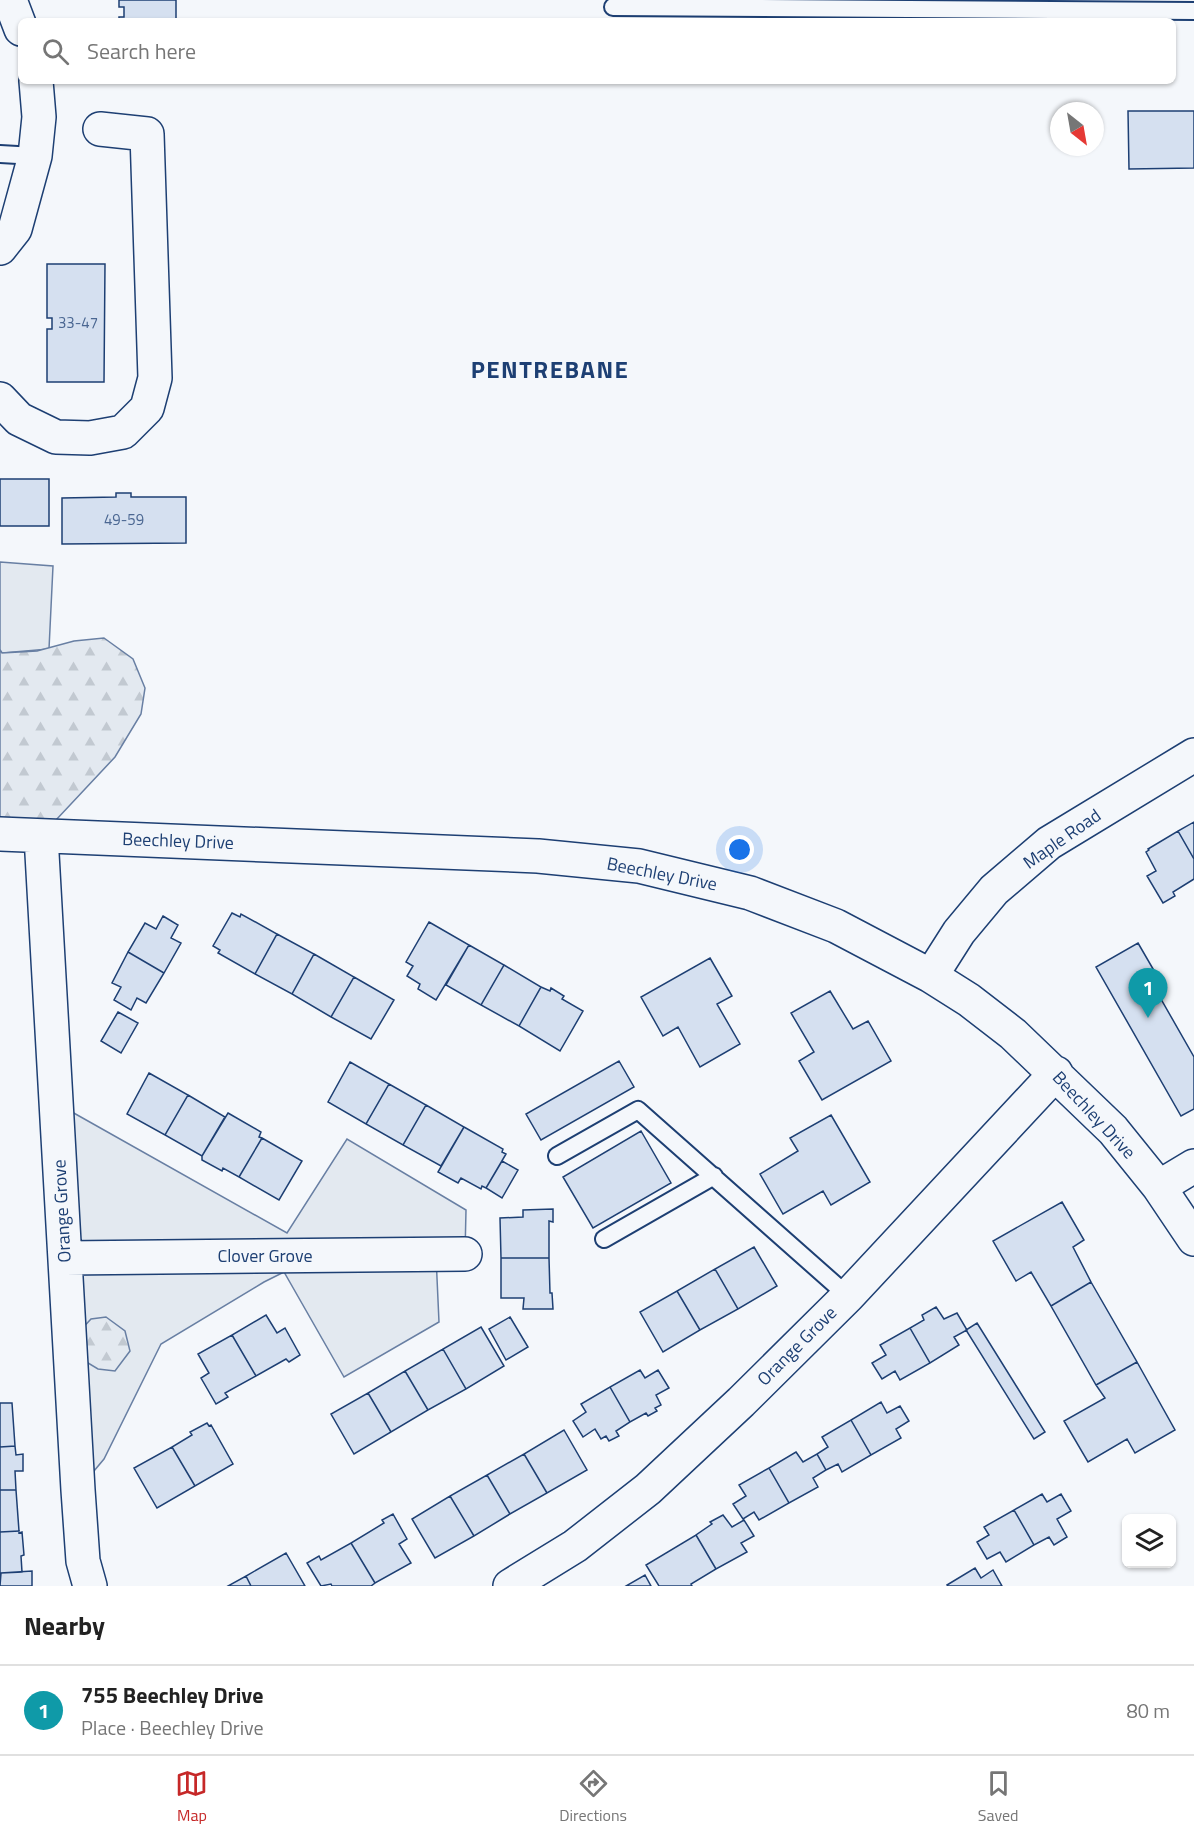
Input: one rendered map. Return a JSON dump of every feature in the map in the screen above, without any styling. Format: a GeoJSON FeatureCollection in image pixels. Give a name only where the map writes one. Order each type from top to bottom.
{"type":"FeatureCollection","features":[{"type":"Feature","properties":{"kind":"street"},"geometry":{"type":"LineString","coordinates":[[10,0],[18,21]]}},
{"type":"Feature","properties":{"kind":"street"},"geometry":{"type":"LineString","coordinates":[[0,248],[15,229],[35,156],[39,117],[36,84]]}},
{"type":"Feature","properties":{"kind":"street"},"geometry":{"type":"LineString","coordinates":[[0,399],[19,419],[56,437],[90,438],[123,432],[147,408],[155,378],[147,134],[100,129]]}},
{"type":"Feature","properties":{"kind":"street","name":"Maple Road"},"geometry":{"type":"LineString","coordinates":[[931,976],[959,932],[994,890],[1040,851],[1114,802],[1194,755]]}},
{"type":"Feature","properties":{"kind":"street","name":"Beechley Drive"},"geometry":{"type":"LineString","coordinates":[[0,834],[538,856],[639,866],[750,893],[836,926],[931,976],[969,1000],[1013,1034],[1056,1073],[1113,1131],[1159,1187],[1194,1239]]}},
{"type":"Feature","properties":{"kind":"street","name":"Orange Grove"},"geometry":{"type":"LineString","coordinates":[[41,836],[78,1490],[83,1561],[90,1586]]}},
{"type":"Feature","properties":{"kind":"street","name":"Orange Grove"},"geometry":{"type":"LineString","coordinates":[[510,1586],[575,1546],[648,1489],[741,1402],[848,1296],[1056,1073]]}},
{"type":"Feature","properties":{"kind":"street"},"geometry":{"type":"LineString","coordinates":[[1159,1187],[1194,1166]]}},
{"type":"Feature","properties":{"kind":"street","name":"Clover Grove"},"geometry":{"type":"LineString","coordinates":[[65,1258],[465,1254]]}},
{"type":"Feature","properties":{"kind":"lane"},"geometry":{"type":"LineString","coordinates":[[613,7],[1194,11]]}},
{"type":"Feature","properties":{"kind":"lane"},"geometry":{"type":"LineString","coordinates":[[0,154],[35,156]]}},
{"type":"Feature","properties":{"kind":"lane"},"geometry":{"type":"LineString","coordinates":[[557,1156],[638,1110],[848,1296]]}},
{"type":"Feature","properties":{"kind":"lane"},"geometry":{"type":"LineString","coordinates":[[604,1239],[714,1176]]}},
{"type":"Feature","properties":{"kind":"green space"},"geometry":{"type":"Polygon","coordinates":[[[0,562],[53,566],[49,649],[2,653],[0,650],[0,562]]]}},
{"type":"Feature","properties":{"kind":"green space"},"geometry":{"type":"Polygon","coordinates":[[[104,638],[133,659],[145,688],[141,714],[115,757],[41,836],[0,834],[0,650],[2,653],[37,651],[74,641],[104,638]]]}},
{"type":"Feature","properties":{"kind":"green space"},"geometry":{"type":"Polygon","coordinates":[[[56,1103],[287,1233],[347,1139],[466,1210],[465,1254],[436,1256],[439,1322],[344,1377],[284,1272],[161,1344],[104,1459],[78,1490],[56,1103]]]}},
{"type":"Feature","properties":{"kind":"green space"},"geometry":{"type":"Polygon","coordinates":[[[106,1317],[125,1331],[130,1351],[115,1371],[98,1369],[83,1360],[77,1334],[91,1319],[106,1317]]]}},
{"type":"Feature","properties":{"kind":"building"},"geometry":{"type":"Polygon","coordinates":[[[119,0],[176,0],[176,18],[119,18],[124,17],[124,7],[119,7],[119,0]]]}},
{"type":"Feature","properties":{"kind":"building"},"geometry":{"type":"Polygon","coordinates":[[[1128,111],[1194,111],[1194,168],[1129,169],[1128,111]]]}},
{"type":"Feature","properties":{"kind":"building"},"geometry":{"type":"Polygon","coordinates":[[[47,264],[105,264],[104,382],[47,382],[47,329],[52,329],[52,318],[47,318],[47,264]]]}},
{"type":"Feature","properties":{"kind":"building"},"geometry":{"type":"Polygon","coordinates":[[[0,479],[49,479],[49,526],[0,526],[0,479]]]}},
{"type":"Feature","properties":{"kind":"building"},"geometry":{"type":"Polygon","coordinates":[[[116,493],[131,493],[131,497],[186,497],[186,543],[62,544],[62,498],[116,497],[116,493]]]}},
{"type":"Feature","properties":{"kind":"building"},"geometry":{"type":"Polygon","coordinates":[[[1194,822],[1194,859],[1178,831],[1194,822]]]}},
{"type":"Feature","properties":{"kind":"building"},"geometry":{"type":"Polygon","coordinates":[[[1178,831],[1194,859],[1194,879],[1173,892],[1175,896],[1163,903],[1147,876],[1156,871],[1146,852],[1178,831]]]}},
{"type":"Feature","properties":{"kind":"building"},"geometry":{"type":"Polygon","coordinates":[[[232,913],[240,917],[241,914],[277,934],[255,974],[218,953],[220,950],[213,946],[232,913]]]}},
{"type":"Feature","properties":{"kind":"building"},"geometry":{"type":"Polygon","coordinates":[[[163,916],[178,925],[171,938],[181,943],[164,973],[128,952],[145,923],[156,929],[163,916]]]}},
{"type":"Feature","properties":{"kind":"building"},"geometry":{"type":"Polygon","coordinates":[[[429,922],[469,945],[436,1000],[418,989],[420,984],[407,976],[413,966],[406,962],[429,922]]]}},
{"type":"Feature","properties":{"kind":"building"},"geometry":{"type":"Polygon","coordinates":[[[277,934],[314,954],[292,994],[255,974],[277,934]]]}},
{"type":"Feature","properties":{"kind":"building"},"geometry":{"type":"Polygon","coordinates":[[[1138,943],[1156,974],[1149,978],[1194,1057],[1194,1109],[1181,1116],[1096,967],[1138,943]]]}},
{"type":"Feature","properties":{"kind":"building"},"geometry":{"type":"Polygon","coordinates":[[[469,945],[504,965],[481,1005],[446,985],[469,945]]]}},
{"type":"Feature","properties":{"kind":"building"},"geometry":{"type":"Polygon","coordinates":[[[128,952],[164,973],[146,1003],[137,998],[131,1010],[114,1000],[121,987],[112,983],[128,952]]]}},
{"type":"Feature","properties":{"kind":"building"},"geometry":{"type":"Polygon","coordinates":[[[314,954],[354,977],[331,1017],[292,994],[314,954]]]}},
{"type":"Feature","properties":{"kind":"building"},"geometry":{"type":"Polygon","coordinates":[[[710,958],[732,996],[717,1004],[740,1044],[700,1067],[678,1027],[663,1036],[641,997],[710,958]]]}},
{"type":"Feature","properties":{"kind":"building"},"geometry":{"type":"Polygon","coordinates":[[[504,965],[541,987],[519,1026],[481,1005],[504,965]]]}},
{"type":"Feature","properties":{"kind":"building"},"geometry":{"type":"Polygon","coordinates":[[[354,977],[394,1000],[371,1039],[331,1017],[354,977]]]}},
{"type":"Feature","properties":{"kind":"building"},"geometry":{"type":"Polygon","coordinates":[[[541,987],[550,991],[551,988],[564,996],[562,999],[583,1011],[560,1051],[519,1026],[541,987]]]}},
{"type":"Feature","properties":{"kind":"building"},"geometry":{"type":"Polygon","coordinates":[[[830,991],[853,1029],[868,1021],[891,1061],[822,1100],[799,1061],[814,1052],[791,1013],[830,991]]]}},
{"type":"Feature","properties":{"kind":"building"},"geometry":{"type":"Polygon","coordinates":[[[118,1012],[138,1023],[121,1053],[101,1041],[118,1012]]]}},
{"type":"Feature","properties":{"kind":"building"},"geometry":{"type":"Polygon","coordinates":[[[619,1061],[634,1087],[541,1140],[526,1114],[619,1061]]]}},
{"type":"Feature","properties":{"kind":"building"},"geometry":{"type":"Polygon","coordinates":[[[350,1062],[389,1084],[366,1124],[328,1102],[350,1062]]]}},
{"type":"Feature","properties":{"kind":"building"},"geometry":{"type":"Polygon","coordinates":[[[149,1073],[188,1095],[165,1135],[127,1114],[149,1073]]]}},
{"type":"Feature","properties":{"kind":"building"},"geometry":{"type":"Polygon","coordinates":[[[389,1084],[426,1105],[403,1145],[366,1124],[389,1084]]]}},
{"type":"Feature","properties":{"kind":"building"},"geometry":{"type":"Polygon","coordinates":[[[188,1095],[225,1117],[202,1156],[165,1135],[188,1095]]]}},
{"type":"Feature","properties":{"kind":"building"},"geometry":{"type":"Polygon","coordinates":[[[426,1105],[464,1127],[441,1166],[403,1145],[426,1105]]]}},
{"type":"Feature","properties":{"kind":"building"},"geometry":{"type":"Polygon","coordinates":[[[228,1113],[261,1132],[259,1137],[262,1138],[239,1177],[202,1160],[202,1156],[228,1113]]]}},
{"type":"Feature","properties":{"kind":"building"},"geometry":{"type":"Polygon","coordinates":[[[831,1115],[870,1182],[831,1205],[823,1191],[783,1214],[760,1174],[798,1151],[790,1138],[831,1115]]]}},
{"type":"Feature","properties":{"kind":"building"},"geometry":{"type":"Polygon","coordinates":[[[464,1127],[503,1149],[502,1152],[506,1154],[486,1188],[482,1186],[481,1189],[461,1178],[458,1183],[438,1172],[464,1127]]]}},
{"type":"Feature","properties":{"kind":"building"},"geometry":{"type":"Polygon","coordinates":[[[641,1131],[671,1183],[593,1228],[563,1177],[641,1131]]]}},
{"type":"Feature","properties":{"kind":"building"},"geometry":{"type":"Polygon","coordinates":[[[262,1138],[302,1161],[279,1200],[239,1177],[262,1138]]]}},
{"type":"Feature","properties":{"kind":"building"},"geometry":{"type":"Polygon","coordinates":[[[502,1161],[518,1170],[502,1198],[486,1188],[502,1161]]]}},
{"type":"Feature","properties":{"kind":"building"},"geometry":{"type":"Polygon","coordinates":[[[1062,1202],[1084,1240],[1073,1247],[1091,1282],[1051,1306],[1031,1272],[1016,1281],[993,1241],[1062,1202]]]}},
{"type":"Feature","properties":{"kind":"building"},"geometry":{"type":"Polygon","coordinates":[[[553,1209],[553,1222],[549,1221],[549,1258],[501,1258],[500,1218],[523,1217],[523,1210],[553,1209]]]}},
{"type":"Feature","properties":{"kind":"building"},"geometry":{"type":"Polygon","coordinates":[[[754,1247],[777,1286],[738,1309],[715,1269],[754,1247]]]}},
{"type":"Feature","properties":{"kind":"building"},"geometry":{"type":"Polygon","coordinates":[[[501,1258],[549,1258],[553,1309],[523,1309],[524,1298],[501,1298],[501,1258]]]}},
{"type":"Feature","properties":{"kind":"building"},"geometry":{"type":"Polygon","coordinates":[[[715,1269],[738,1309],[700,1330],[677,1291],[715,1269]]]}},
{"type":"Feature","properties":{"kind":"building"},"geometry":{"type":"Polygon","coordinates":[[[1091,1282],[1137,1362],[1096,1385],[1051,1306],[1091,1282]]]}},
{"type":"Feature","properties":{"kind":"building"},"geometry":{"type":"Polygon","coordinates":[[[677,1291],[700,1330],[663,1352],[640,1312],[677,1291]]]}},
{"type":"Feature","properties":{"kind":"building"},"geometry":{"type":"Polygon","coordinates":[[[936,1307],[944,1319],[957,1313],[967,1330],[954,1337],[959,1345],[930,1363],[910,1328],[924,1320],[922,1315],[936,1307]]]}},
{"type":"Feature","properties":{"kind":"building"},"geometry":{"type":"Polygon","coordinates":[[[266,1315],[277,1333],[285,1328],[300,1355],[289,1362],[286,1359],[256,1376],[232,1335],[266,1315]]]}},
{"type":"Feature","properties":{"kind":"building"},"geometry":{"type":"Polygon","coordinates":[[[510,1317],[528,1347],[506,1360],[489,1329],[510,1317]]]}},
{"type":"Feature","properties":{"kind":"building"},"geometry":{"type":"Polygon","coordinates":[[[977,1323],[1045,1432],[1034,1439],[966,1330],[977,1323]]]}},
{"type":"Feature","properties":{"kind":"building"},"geometry":{"type":"Polygon","coordinates":[[[481,1327],[504,1366],[466,1389],[443,1349],[481,1327]]]}},
{"type":"Feature","properties":{"kind":"building"},"geometry":{"type":"Polygon","coordinates":[[[910,1328],[930,1363],[900,1380],[895,1371],[882,1379],[872,1363],[886,1355],[880,1345],[910,1328]]]}},
{"type":"Feature","properties":{"kind":"building"},"geometry":{"type":"Polygon","coordinates":[[[232,1335],[256,1376],[225,1393],[228,1397],[216,1404],[201,1378],[209,1373],[198,1354],[232,1335]]]}},
{"type":"Feature","properties":{"kind":"building"},"geometry":{"type":"Polygon","coordinates":[[[443,1349],[466,1389],[428,1410],[405,1371],[443,1349]]]}},
{"type":"Feature","properties":{"kind":"building"},"geometry":{"type":"Polygon","coordinates":[[[1137,1362],[1175,1430],[1135,1453],[1127,1439],[1088,1462],[1064,1421],[1105,1398],[1096,1385],[1137,1362]]]}},
{"type":"Feature","properties":{"kind":"building"},"geometry":{"type":"Polygon","coordinates":[[[640,1370],[645,1378],[658,1370],[669,1388],[656,1395],[661,1405],[655,1408],[657,1411],[648,1416],[646,1413],[630,1422],[610,1387],[640,1370]]]}},
{"type":"Feature","properties":{"kind":"building"},"geometry":{"type":"Polygon","coordinates":[[[405,1371],[428,1410],[391,1432],[368,1393],[405,1371]]]}},
{"type":"Feature","properties":{"kind":"building"},"geometry":{"type":"Polygon","coordinates":[[[610,1387],[630,1422],[616,1431],[619,1436],[609,1441],[606,1436],[601,1439],[595,1429],[583,1437],[573,1421],[586,1412],[581,1404],[610,1387]]]}},
{"type":"Feature","properties":{"kind":"building"},"geometry":{"type":"Polygon","coordinates":[[[368,1393],[391,1432],[354,1454],[331,1414],[368,1393]]]}},
{"type":"Feature","properties":{"kind":"building"},"geometry":{"type":"Polygon","coordinates":[[[881,1402],[887,1413],[900,1406],[909,1421],[896,1429],[901,1438],[871,1455],[851,1420],[881,1402]]]}},
{"type":"Feature","properties":{"kind":"building"},"geometry":{"type":"Polygon","coordinates":[[[0,1403],[12,1403],[15,1446],[0,1447],[0,1403]]]}},
{"type":"Feature","properties":{"kind":"building"},"geometry":{"type":"Polygon","coordinates":[[[851,1420],[871,1455],[842,1472],[838,1464],[826,1470],[817,1454],[828,1447],[822,1437],[851,1420]]]}},
{"type":"Feature","properties":{"kind":"building"},"geometry":{"type":"Polygon","coordinates":[[[207,1423],[211,1425],[233,1464],[195,1486],[172,1447],[192,1435],[190,1432],[207,1423]]]}},
{"type":"Feature","properties":{"kind":"building"},"geometry":{"type":"Polygon","coordinates":[[[564,1430],[587,1470],[547,1493],[524,1454],[564,1430]]]}},
{"type":"Feature","properties":{"kind":"building"},"geometry":{"type":"Polygon","coordinates":[[[15,1446],[16,1455],[23,1454],[23,1471],[15,1471],[16,1490],[0,1490],[0,1447],[15,1446]]]}},
{"type":"Feature","properties":{"kind":"building"},"geometry":{"type":"Polygon","coordinates":[[[172,1447],[195,1486],[157,1508],[134,1468],[172,1447]]]}},
{"type":"Feature","properties":{"kind":"building"},"geometry":{"type":"Polygon","coordinates":[[[796,1452],[803,1462],[817,1454],[826,1470],[813,1478],[818,1487],[789,1503],[769,1468],[796,1452]]]}},
{"type":"Feature","properties":{"kind":"building"},"geometry":{"type":"Polygon","coordinates":[[[524,1454],[547,1493],[510,1514],[487,1475],[524,1454]]]}},
{"type":"Feature","properties":{"kind":"building"},"geometry":{"type":"Polygon","coordinates":[[[769,1468],[789,1503],[759,1520],[754,1512],[743,1519],[733,1504],[746,1496],[739,1485],[769,1468]]]}},
{"type":"Feature","properties":{"kind":"building"},"geometry":{"type":"Polygon","coordinates":[[[487,1475],[510,1514],[474,1536],[450,1496],[487,1475]]]}},
{"type":"Feature","properties":{"kind":"building"},"geometry":{"type":"Polygon","coordinates":[[[0,1490],[16,1490],[19,1531],[0,1532],[0,1490]]]}},
{"type":"Feature","properties":{"kind":"building"},"geometry":{"type":"Polygon","coordinates":[[[1042,1494],[1047,1502],[1061,1494],[1071,1511],[1057,1519],[1067,1537],[1054,1545],[1049,1537],[1034,1545],[1014,1510],[1042,1494]]]}},
{"type":"Feature","properties":{"kind":"building"},"geometry":{"type":"Polygon","coordinates":[[[450,1496],[474,1536],[435,1558],[412,1519],[450,1496]]]}},
{"type":"Feature","properties":{"kind":"building"},"geometry":{"type":"Polygon","coordinates":[[[1014,1510],[1034,1545],[1006,1562],[1000,1552],[987,1559],[977,1542],[989,1535],[984,1527],[1014,1510]]]}},
{"type":"Feature","properties":{"kind":"building"},"geometry":{"type":"Polygon","coordinates":[[[393,1514],[407,1539],[399,1544],[411,1563],[375,1583],[351,1543],[384,1523],[382,1520],[393,1514]]]}},
{"type":"Feature","properties":{"kind":"building"},"geometry":{"type":"Polygon","coordinates":[[[723,1515],[732,1527],[744,1520],[754,1536],[741,1543],[747,1552],[716,1569],[696,1535],[712,1524],[710,1522],[723,1515]]]}},
{"type":"Feature","properties":{"kind":"building"},"geometry":{"type":"Polygon","coordinates":[[[19,1531],[19,1533],[22,1532],[24,1555],[21,1556],[22,1572],[1,1573],[0,1579],[0,1532],[19,1531]]]}},
{"type":"Feature","properties":{"kind":"building"},"geometry":{"type":"Polygon","coordinates":[[[696,1535],[716,1569],[691,1584],[692,1586],[659,1586],[646,1565],[696,1535]]]}},
{"type":"Feature","properties":{"kind":"building"},"geometry":{"type":"Polygon","coordinates":[[[351,1543],[375,1583],[371,1586],[332,1586],[331,1584],[321,1586],[307,1563],[319,1556],[321,1560],[351,1543]]]}},
{"type":"Feature","properties":{"kind":"building"},"geometry":{"type":"Polygon","coordinates":[[[286,1553],[305,1586],[251,1586],[246,1576],[286,1553]]]}},
{"type":"Feature","properties":{"kind":"building"},"geometry":{"type":"Polygon","coordinates":[[[975,1568],[981,1578],[993,1570],[1002,1586],[947,1585],[975,1568]]]}},
{"type":"Feature","properties":{"kind":"building"},"geometry":{"type":"Polygon","coordinates":[[[32,1571],[32,1586],[0,1586],[1,1573],[32,1571]]]}},
{"type":"Feature","properties":{"kind":"building"},"geometry":{"type":"Polygon","coordinates":[[[645,1575],[651,1586],[626,1586],[645,1575]]]}},
{"type":"Feature","properties":{"kind":"building"},"geometry":{"type":"Polygon","coordinates":[[[246,1576],[251,1586],[228,1586],[246,1576]]]}},
{"type":"Feature","properties":{"kind":"place","name":"755 Beechley Drive"},"geometry":{"type":"Point","coordinates":[1148,1018]}},
{"type":"Feature","properties":{"kind":"district","name":"PENTREBANE"},"geometry":{"type":"Point","coordinates":[550,370]}}]}
